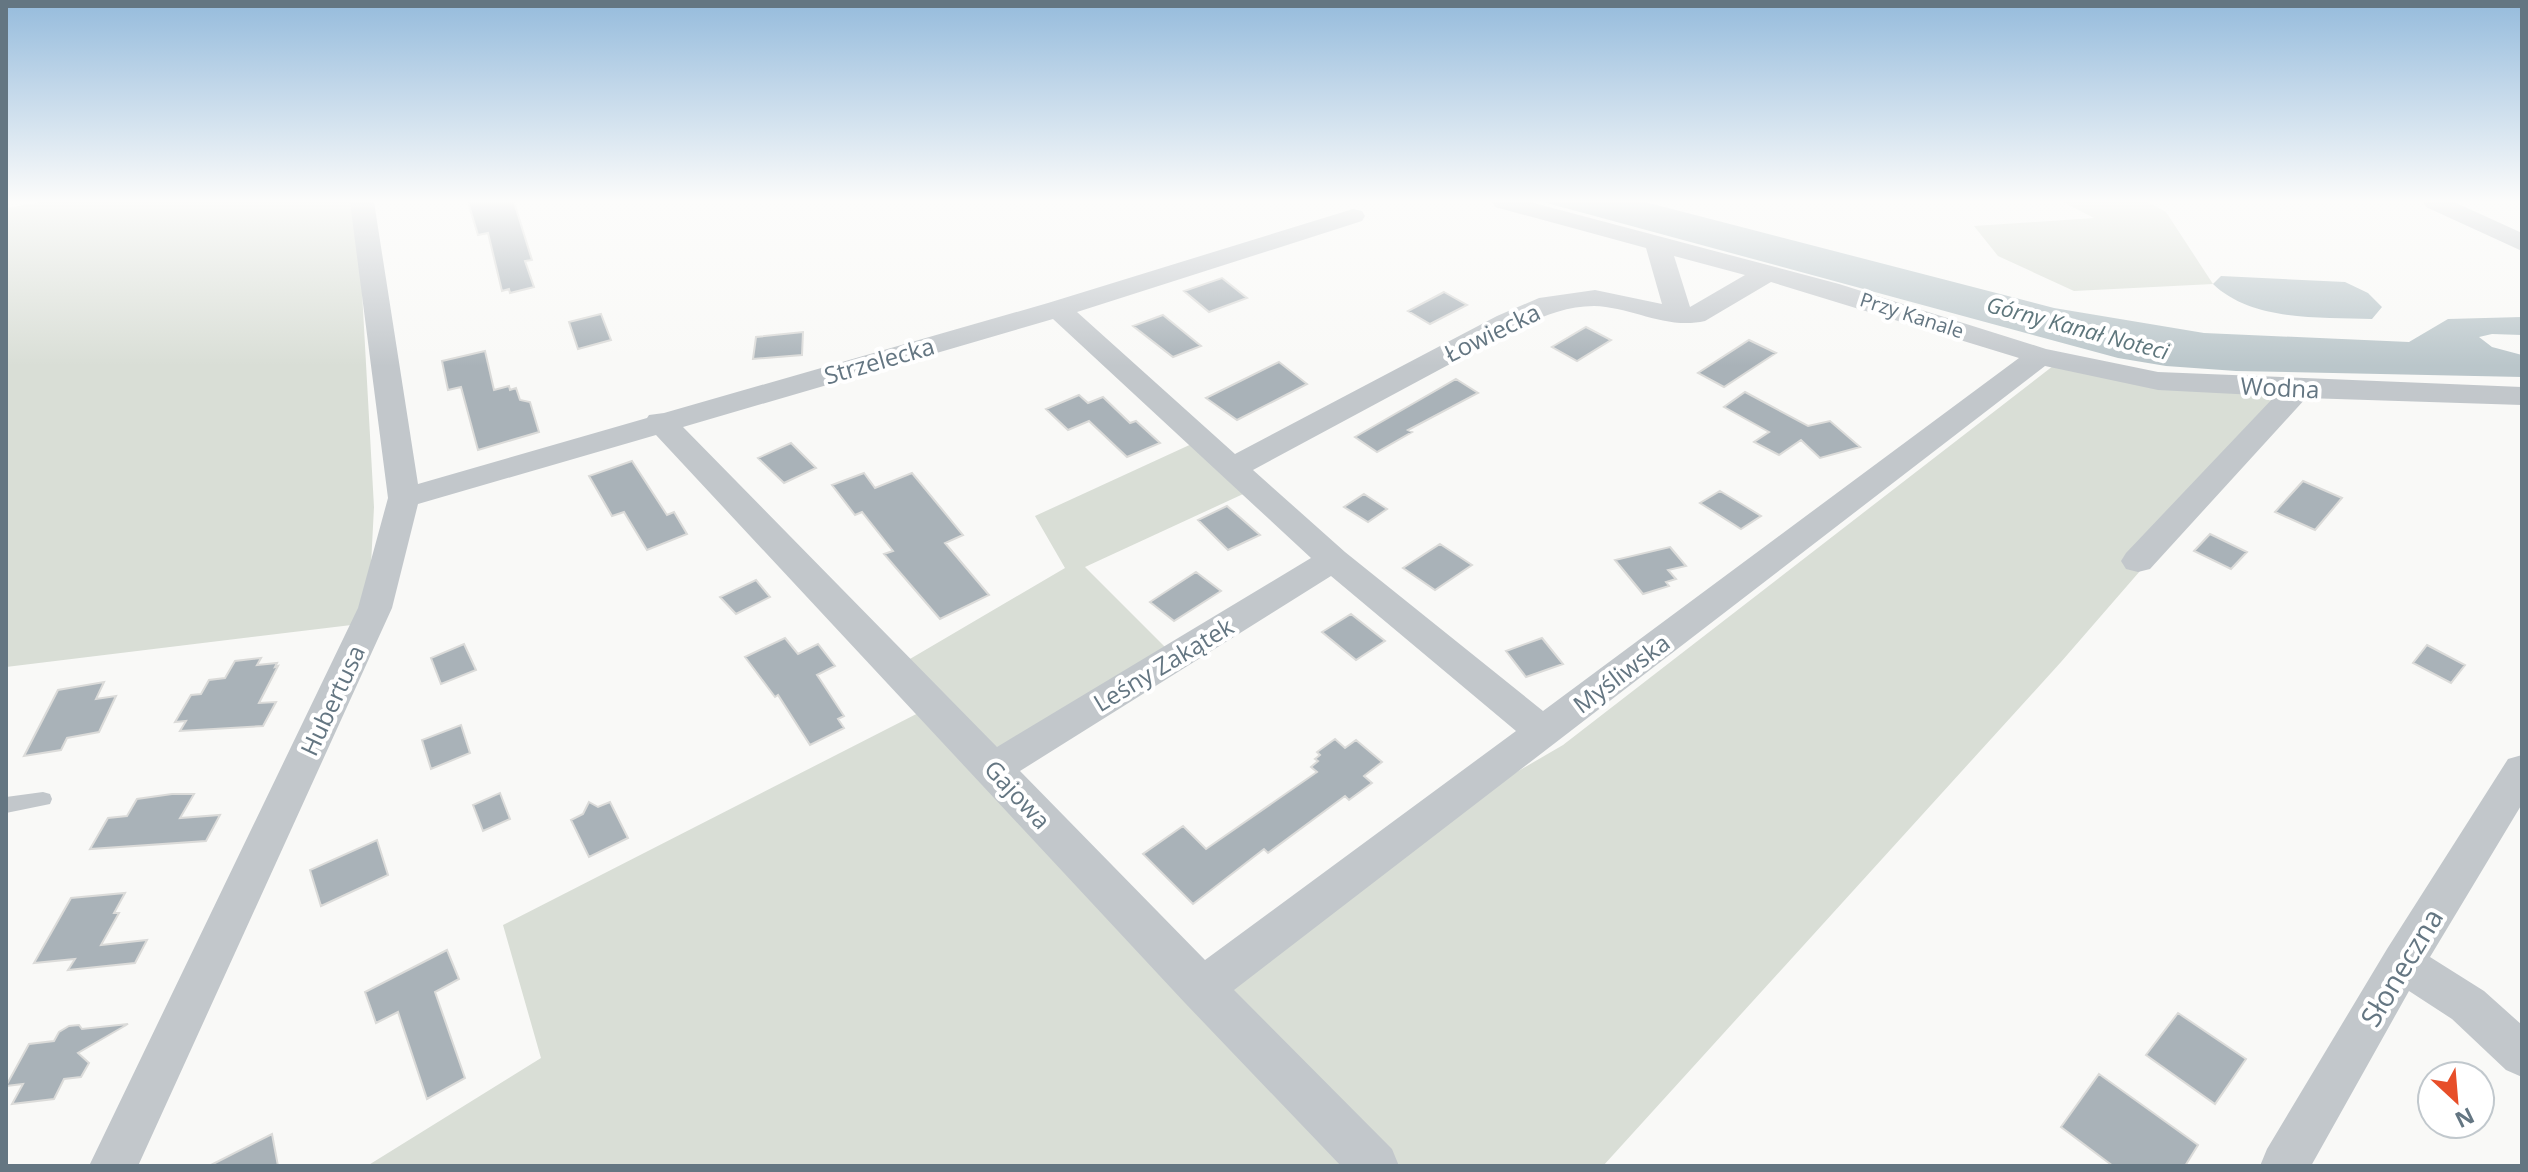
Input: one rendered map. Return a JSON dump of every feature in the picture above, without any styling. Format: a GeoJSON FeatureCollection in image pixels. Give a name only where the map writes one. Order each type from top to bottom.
{"type":"FeatureCollection","features":[{"type":"Feature","properties":{"kind":"street","name":"Hubertusa"},"geometry":{"type":"LineString","coordinates":[[113,1166],[375,608],[404,498],[370,257]]}},
{"type":"Feature","properties":{"kind":"street","name":"Strzelecka"},"geometry":{"type":"LineString","coordinates":[[404,498],[660,421],[1058,309],[1224,257]]}},
{"type":"Feature","properties":{"kind":"street"},"geometry":{"type":"LineString","coordinates":[[1661,257],[1679,316],[1695,315],[1768,273]]}},
{"type":"Feature","properties":{"kind":"street","name":"Przy Kanale"},"geometry":{"type":"LineString","coordinates":[[1708,257],[1830,290],[2040,356]]}},
{"type":"Feature","properties":{"kind":"street","name":"Łowiecka"},"geometry":{"type":"LineString","coordinates":[[1231,469],[1507,322],[1548,304],[1595,298],[1679,316]]}},
{"type":"Feature","properties":{"kind":"street"},"geometry":{"type":"LineString","coordinates":[[1058,309],[1333,560],[1543,732]]}},
{"type":"Feature","properties":{"kind":"street","name":"Wodna"},"geometry":{"type":"LineString","coordinates":[[2040,356],[2158,381],[2522,396]]}},
{"type":"Feature","properties":{"kind":"street","name":"Myśliwska"},"geometry":{"type":"LineString","coordinates":[[1201,989],[2040,356]]}},
{"type":"Feature","properties":{"kind":"street"},"geometry":{"type":"LineString","coordinates":[[2138,561],[2298,389]]}},
{"type":"Feature","properties":{"kind":"street","name":"Gajowa"},"geometry":{"type":"LineString","coordinates":[[660,421],[994,768],[1201,989],[1375,1166]]}},
{"type":"Feature","properties":{"kind":"street","name":"Leśny Zakątek"},"geometry":{"type":"LineString","coordinates":[[994,768],[1333,560]]}},
{"type":"Feature","properties":{"kind":"street","name":"Słoneczna"},"geometry":{"type":"LineString","coordinates":[[2284,1166],[2402,963],[2522,770]]}},
{"type":"Feature","properties":{"kind":"street"},"geometry":{"type":"LineString","coordinates":[[2402,963],[2468,1005],[2522,1055]]}},
{"type":"Feature","properties":{"kind":"lane"},"geometry":{"type":"LineString","coordinates":[[6,805],[43,799]]}},
{"type":"Feature","properties":{"kind":"shaded area"},"geometry":{"type":"Polygon","coordinates":[[[6,257],[360,257],[374,507],[368,623],[6,667],[6,257]]]}},
{"type":"Feature","properties":{"kind":"shaded area"},"geometry":{"type":"Polygon","coordinates":[[[2000,257],[2195,257],[2213,284],[2074,291],[2000,257]]]}},
{"type":"Feature","properties":{"kind":"shaded area"},"geometry":{"type":"Polygon","coordinates":[[[2053,366],[2298,389],[2061,662],[1603,1166],[367,1166],[541,1058],[503,925],[934,705],[898,666],[1065,568],[1035,516],[1196,442],[1254,489],[1085,567],[1175,657],[994,768],[1198,1003],[1400,840],[1563,745],[2053,366]]]}},
{"type":"Feature","properties":{"kind":"water","name":"Górny Kanał Noteci"},"geometry":{"type":"Polygon","coordinates":[[[1745,257],[1856,257],[2054,308],[2204,333],[2409,342],[2448,319],[2522,317],[2522,335],[2479,337],[2492,347],[2522,355],[2522,377],[2236,371],[2166,366],[2118,358],[1745,257]]]}},
{"type":"Feature","properties":{"kind":"water"},"geometry":{"type":"Polygon","coordinates":[[[2221,276],[2345,282],[2368,293],[2382,307],[2372,319],[2309,317],[2267,311],[2229,296],[2213,284],[2221,276]]]}},
{"type":"Feature","properties":{"kind":"building"},"geometry":{"type":"Polygon","coordinates":[[[494,257],[531,257],[532,260],[525,261],[534,287],[510,293],[509,289],[502,291],[494,257]]]}},
{"type":"Feature","properties":{"kind":"building"},"geometry":{"type":"Polygon","coordinates":[[[1222,278],[1247,298],[1209,312],[1184,291],[1222,278]]]}},
{"type":"Feature","properties":{"kind":"building"},"geometry":{"type":"Polygon","coordinates":[[[1444,292],[1467,305],[1430,324],[1408,311],[1444,292]]]}},
{"type":"Feature","properties":{"kind":"building"},"geometry":{"type":"Polygon","coordinates":[[[601,314],[611,340],[578,349],[569,322],[601,314]]]}},
{"type":"Feature","properties":{"kind":"building"},"geometry":{"type":"Polygon","coordinates":[[[1163,315],[1201,346],[1173,357],[1133,326],[1163,315]]]}},
{"type":"Feature","properties":{"kind":"building"},"geometry":{"type":"Polygon","coordinates":[[[1586,327],[1611,340],[1577,361],[1552,347],[1586,327]]]}},
{"type":"Feature","properties":{"kind":"building"},"geometry":{"type":"Polygon","coordinates":[[[803,332],[802,355],[753,359],[756,337],[803,332]]]}},
{"type":"Feature","properties":{"kind":"building"},"geometry":{"type":"Polygon","coordinates":[[[1749,340],[1776,353],[1724,387],[1698,373],[1749,340]]]}},
{"type":"Feature","properties":{"kind":"building"},"geometry":{"type":"Polygon","coordinates":[[[485,351],[494,390],[509,386],[510,390],[516,388],[520,400],[530,402],[539,432],[478,450],[461,387],[448,390],[442,361],[485,351]]]}},
{"type":"Feature","properties":{"kind":"building"},"geometry":{"type":"Polygon","coordinates":[[[1279,362],[1307,384],[1237,420],[1206,398],[1279,362]]]}},
{"type":"Feature","properties":{"kind":"building"},"geometry":{"type":"Polygon","coordinates":[[[1456,379],[1478,393],[1408,430],[1412,432],[1377,452],[1355,437],[1456,379]]]}},
{"type":"Feature","properties":{"kind":"building"},"geometry":{"type":"Polygon","coordinates":[[[1745,392],[1808,426],[1830,421],[1860,447],[1820,458],[1801,440],[1779,455],[1754,442],[1769,432],[1724,407],[1745,392]]]}},
{"type":"Feature","properties":{"kind":"building"},"geometry":{"type":"Polygon","coordinates":[[[1079,395],[1088,403],[1103,397],[1130,423],[1136,421],[1160,443],[1127,457],[1089,421],[1068,430],[1046,409],[1079,395]]]}},
{"type":"Feature","properties":{"kind":"building"},"geometry":{"type":"Polygon","coordinates":[[[791,443],[816,468],[784,483],[758,458],[791,443]]]}},
{"type":"Feature","properties":{"kind":"building"},"geometry":{"type":"Polygon","coordinates":[[[632,461],[667,515],[674,512],[687,534],[647,550],[624,512],[612,516],[589,476],[632,461]]]}},
{"type":"Feature","properties":{"kind":"building"},"geometry":{"type":"Polygon","coordinates":[[[864,473],[875,488],[912,473],[963,535],[945,543],[989,595],[940,619],[884,554],[893,551],[862,512],[855,515],[832,485],[864,473]]]}},
{"type":"Feature","properties":{"kind":"building"},"geometry":{"type":"Polygon","coordinates":[[[2303,481],[2342,498],[2315,530],[2275,512],[2303,481]]]}},
{"type":"Feature","properties":{"kind":"building"},"geometry":{"type":"Polygon","coordinates":[[[1720,491],[1761,516],[1741,529],[1700,503],[1720,491]]]}},
{"type":"Feature","properties":{"kind":"building"},"geometry":{"type":"Polygon","coordinates":[[[1364,494],[1387,509],[1368,522],[1344,507],[1364,494]]]}},
{"type":"Feature","properties":{"kind":"building"},"geometry":{"type":"Polygon","coordinates":[[[1227,506],[1260,535],[1228,550],[1198,520],[1227,506]]]}},
{"type":"Feature","properties":{"kind":"building"},"geometry":{"type":"Polygon","coordinates":[[[2210,534],[2247,552],[2231,569],[2194,551],[2210,534]]]}},
{"type":"Feature","properties":{"kind":"building"},"geometry":{"type":"Polygon","coordinates":[[[1440,544],[1472,565],[1435,590],[1403,568],[1440,544]]]}},
{"type":"Feature","properties":{"kind":"building"},"geometry":{"type":"Polygon","coordinates":[[[1670,547],[1686,566],[1668,570],[1676,579],[1666,582],[1669,586],[1643,594],[1615,560],[1670,547]]]}},
{"type":"Feature","properties":{"kind":"building"},"geometry":{"type":"Polygon","coordinates":[[[1196,572],[1221,591],[1174,621],[1150,602],[1196,572]]]}},
{"type":"Feature","properties":{"kind":"building"},"geometry":{"type":"Polygon","coordinates":[[[756,580],[770,597],[736,614],[720,597],[756,580]]]}},
{"type":"Feature","properties":{"kind":"building"},"geometry":{"type":"Polygon","coordinates":[[[1351,614],[1385,641],[1356,660],[1322,632],[1351,614]]]}},
{"type":"Feature","properties":{"kind":"building"},"geometry":{"type":"Polygon","coordinates":[[[785,638],[798,654],[818,644],[835,666],[817,675],[844,716],[838,719],[844,728],[810,745],[778,695],[775,697],[745,657],[785,638]]]}},
{"type":"Feature","properties":{"kind":"building"},"geometry":{"type":"Polygon","coordinates":[[[1542,638],[1563,664],[1526,677],[1506,651],[1542,638]]]}},
{"type":"Feature","properties":{"kind":"building"},"geometry":{"type":"Polygon","coordinates":[[[464,644],[476,670],[441,684],[431,658],[464,644]]]}},
{"type":"Feature","properties":{"kind":"building"},"geometry":{"type":"Polygon","coordinates":[[[2427,645],[2465,665],[2451,683],[2413,663],[2427,645]]]}},
{"type":"Feature","properties":{"kind":"building"},"geometry":{"type":"Polygon","coordinates":[[[261,658],[257,665],[277,663],[275,667],[278,666],[259,703],[276,702],[263,726],[180,731],[186,721],[175,722],[191,695],[201,694],[209,680],[225,678],[235,661],[261,658]]]}},
{"type":"Feature","properties":{"kind":"building"},"geometry":{"type":"Polygon","coordinates":[[[104,682],[96,699],[116,696],[99,732],[67,738],[61,750],[24,756],[58,690],[104,682]]]}},
{"type":"Feature","properties":{"kind":"building"},"geometry":{"type":"Polygon","coordinates":[[[461,725],[470,753],[431,769],[422,740],[461,725]]]}},
{"type":"Feature","properties":{"kind":"building"},"geometry":{"type":"Polygon","coordinates":[[[1335,739],[1345,748],[1356,740],[1382,762],[1364,776],[1372,783],[1349,800],[1345,796],[1268,853],[1264,849],[1193,904],[1143,854],[1183,826],[1206,849],[1317,772],[1311,767],[1318,761],[1315,759],[1320,755],[1317,752],[1335,739]]]}},
{"type":"Feature","properties":{"kind":"building"},"geometry":{"type":"Polygon","coordinates":[[[500,793],[510,819],[483,831],[473,805],[500,793]]]}},
{"type":"Feature","properties":{"kind":"building"},"geometry":{"type":"Polygon","coordinates":[[[194,794],[180,818],[220,815],[206,841],[90,849],[108,818],[127,816],[137,799],[194,794]]]}},
{"type":"Feature","properties":{"kind":"building"},"geometry":{"type":"Polygon","coordinates":[[[589,802],[598,807],[610,802],[628,838],[589,857],[571,820],[583,814],[589,802]]]}},
{"type":"Feature","properties":{"kind":"building"},"geometry":{"type":"Polygon","coordinates":[[[377,840],[388,875],[321,906],[310,870],[377,840]]]}},
{"type":"Feature","properties":{"kind":"building"},"geometry":{"type":"Polygon","coordinates":[[[125,893],[114,913],[119,913],[101,945],[147,940],[135,963],[68,970],[75,959],[34,963],[71,898],[125,893]]]}},
{"type":"Feature","properties":{"kind":"building"},"geometry":{"type":"Polygon","coordinates":[[[447,950],[459,979],[435,992],[465,1078],[427,1099],[398,1012],[376,1023],[365,992],[447,950]]]}},
{"type":"Feature","properties":{"kind":"building"},"geometry":{"type":"Polygon","coordinates":[[[2178,1013],[2246,1059],[2215,1104],[2146,1055],[2178,1013]]]}},
{"type":"Feature","properties":{"kind":"building"},"geometry":{"type":"Polygon","coordinates":[[[128,1024],[78,1053],[89,1063],[81,1077],[64,1079],[54,1099],[12,1104],[23,1084],[6,1086],[29,1044],[54,1041],[59,1032],[69,1026],[79,1025],[82,1029],[128,1024]]]}},
{"type":"Feature","properties":{"kind":"building"},"geometry":{"type":"Polygon","coordinates":[[[2099,1074],[2198,1145],[2185,1166],[2113,1166],[2061,1127],[2099,1074]]]}},
{"type":"Feature","properties":{"kind":"building"},"geometry":{"type":"Polygon","coordinates":[[[272,1134],[278,1166],[209,1166],[272,1134]]]}}]}
